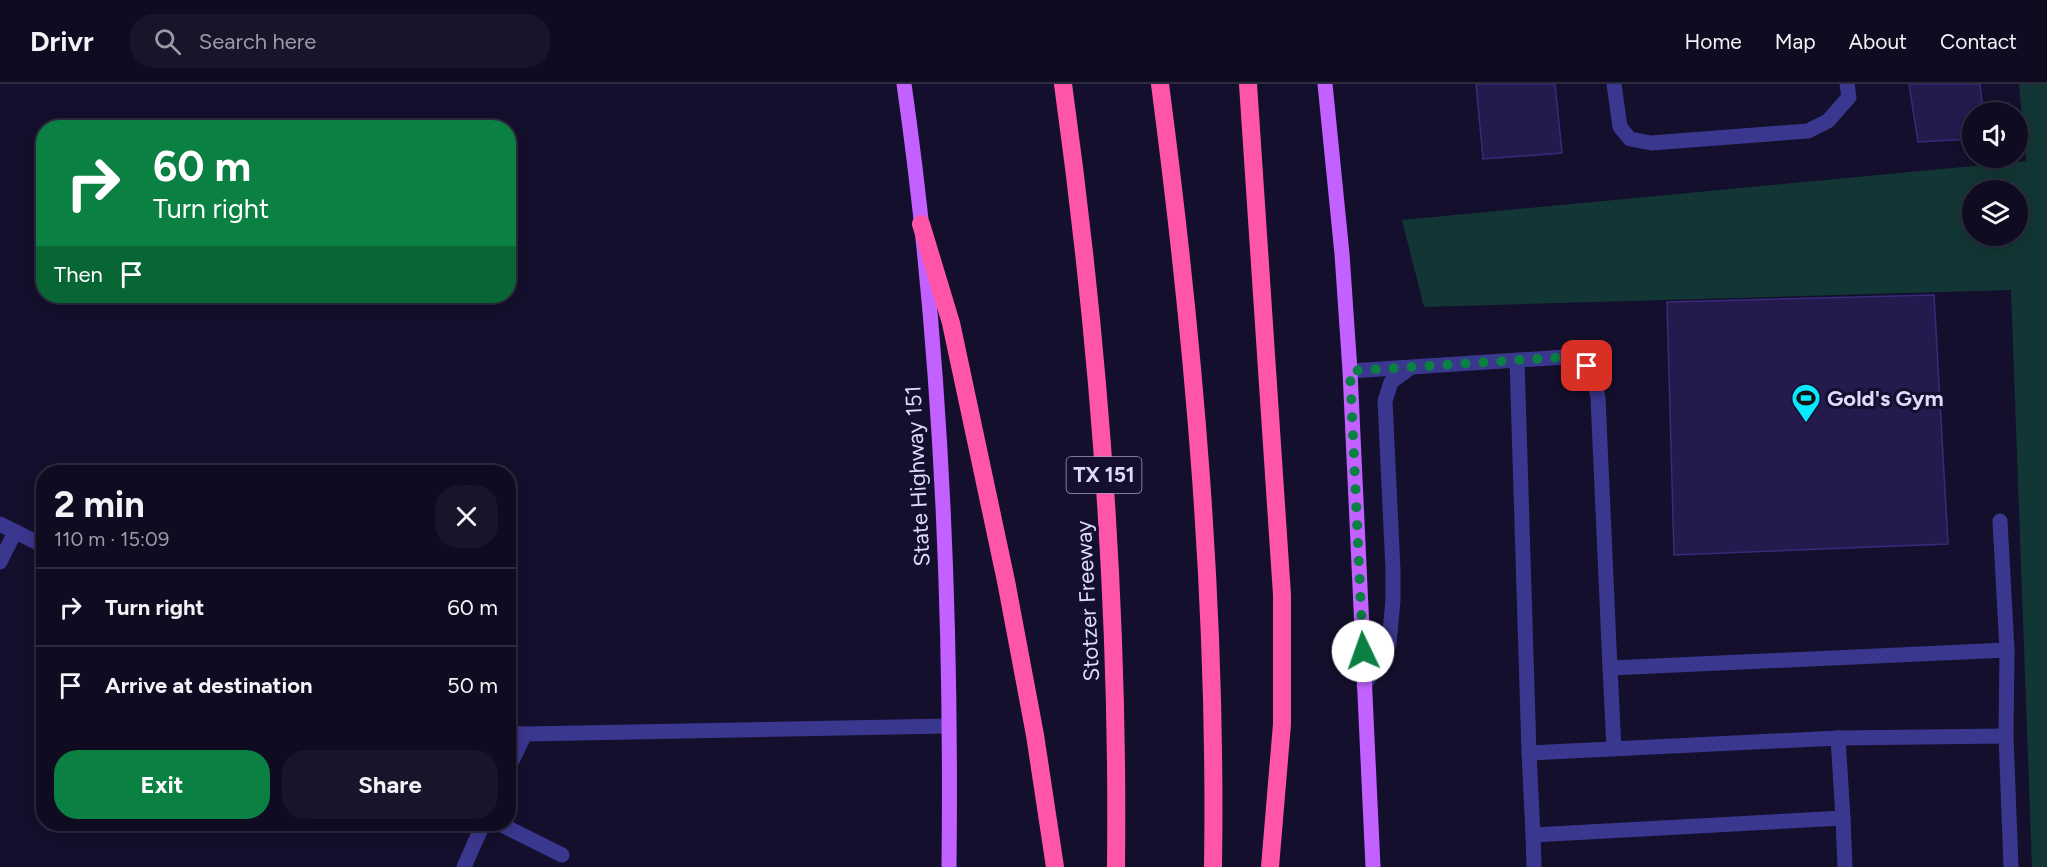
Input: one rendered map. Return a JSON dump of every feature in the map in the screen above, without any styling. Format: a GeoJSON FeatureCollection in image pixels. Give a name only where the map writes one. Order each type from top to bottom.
{"type":"FeatureCollection","features":[{"type":"Feature","properties":{"kind":"highway","name":"Stotzer Freeway"},"geometry":{"type":"LineString","coordinates":[[1063,84],[1084,250],[1103,455],[1114,673],[1116,867]]}},
{"type":"Feature","properties":{"kind":"highway"},"geometry":{"type":"LineString","coordinates":[[1160,84],[1185,296],[1200,460],[1209,622],[1213,867]]}},
{"type":"Feature","properties":{"kind":"highway"},"geometry":{"type":"LineString","coordinates":[[1248,84],[1282,595],[1282,724],[1270,867]]}},
{"type":"Feature","properties":{"kind":"highway"},"geometry":{"type":"LineString","coordinates":[[921,224],[951,323],[1006,580],[1035,735],[1055,867]]}},
{"type":"Feature","properties":{"kind":"main road","name":"State Highway 151"},"geometry":{"type":"LineString","coordinates":[[904,84],[921,224],[939,439],[948,726],[949,867]]}},
{"type":"Feature","properties":{"kind":"main road"},"geometry":{"type":"LineString","coordinates":[[1325,84],[1342,254],[1350,371],[1373,867]]}},
{"type":"Feature","properties":{"kind":"lane"},"geometry":{"type":"LineString","coordinates":[[1614,84],[1620,127],[1630,139],[1651,143],[1808,131],[1828,121],[1849,97],[1847,84]]}},
{"type":"Feature","properties":{"kind":"lane"},"geometry":{"type":"LineString","coordinates":[[1350,371],[1566,357],[1579,359],[1592,374],[1598,398],[1614,749]]}},
{"type":"Feature","properties":{"kind":"lane"},"geometry":{"type":"LineString","coordinates":[[1517,360],[1534,867]]}},
{"type":"Feature","properties":{"kind":"lane"},"geometry":{"type":"LineString","coordinates":[[1364,686],[1389,644],[1393,600],[1385,401],[1391,381],[1412,367]]}},
{"type":"Feature","properties":{"kind":"lane"},"geometry":{"type":"LineString","coordinates":[[2000,521],[2007,650],[2006,736],[2011,867]]}},
{"type":"Feature","properties":{"kind":"lane"},"geometry":{"type":"LineString","coordinates":[[0,524],[36,542]]}},
{"type":"Feature","properties":{"kind":"lane"},"geometry":{"type":"LineString","coordinates":[[0,562],[15,532]]}},
{"type":"Feature","properties":{"kind":"lane"},"geometry":{"type":"LineString","coordinates":[[1610,668],[2007,650]]}},
{"type":"Feature","properties":{"kind":"lane"},"geometry":{"type":"LineString","coordinates":[[516,733],[948,726]]}},
{"type":"Feature","properties":{"kind":"lane"},"geometry":{"type":"LineString","coordinates":[[516,753],[525,734]]}},
{"type":"Feature","properties":{"kind":"lane"},"geometry":{"type":"LineString","coordinates":[[1529,753],[1838,738],[2006,736]]}},
{"type":"Feature","properties":{"kind":"lane"},"geometry":{"type":"LineString","coordinates":[[1838,738],[1845,867]]}},
{"type":"Feature","properties":{"kind":"lane"},"geometry":{"type":"LineString","coordinates":[[1533,835],[1843,818]]}},
{"type":"Feature","properties":{"kind":"lane"},"geometry":{"type":"LineString","coordinates":[[464,867],[480,831]]}},
{"type":"Feature","properties":{"kind":"lane"},"geometry":{"type":"LineString","coordinates":[[514,831],[562,855]]}},
{"type":"Feature","properties":{"kind":"green space"},"geometry":{"type":"Polygon","coordinates":[[[2019,84],[2047,84],[2047,867],[2032,867],[2011,290],[1424,307],[1402,220],[1962,167],[2028,168],[2028,102],[2021,102],[2019,84]]]}},
{"type":"Feature","properties":{"kind":"building"},"geometry":{"type":"Polygon","coordinates":[[[1476,84],[1555,84],[1562,153],[1483,159],[1476,84]]]}},
{"type":"Feature","properties":{"kind":"building"},"geometry":{"type":"Polygon","coordinates":[[[1909,84],[1980,84],[1982,102],[1962,102],[1962,140],[1918,142],[1909,84]]]}},
{"type":"Feature","properties":{"kind":"building","name":"Gold's Gym"},"geometry":{"type":"Polygon","coordinates":[[[1934,295],[1948,544],[1674,555],[1667,302],[1934,295]]]}},
{"type":"Feature","properties":{"kind":"place","name":"Gold's Gym"},"geometry":{"type":"Point","coordinates":[1806,424]}},
{"type":"Feature","properties":{"kind":"route"},"geometry":{"type":"LineString","coordinates":[[1363,651],[1350,371],[1566,357],[1579,359],[1587,366]]}}]}
